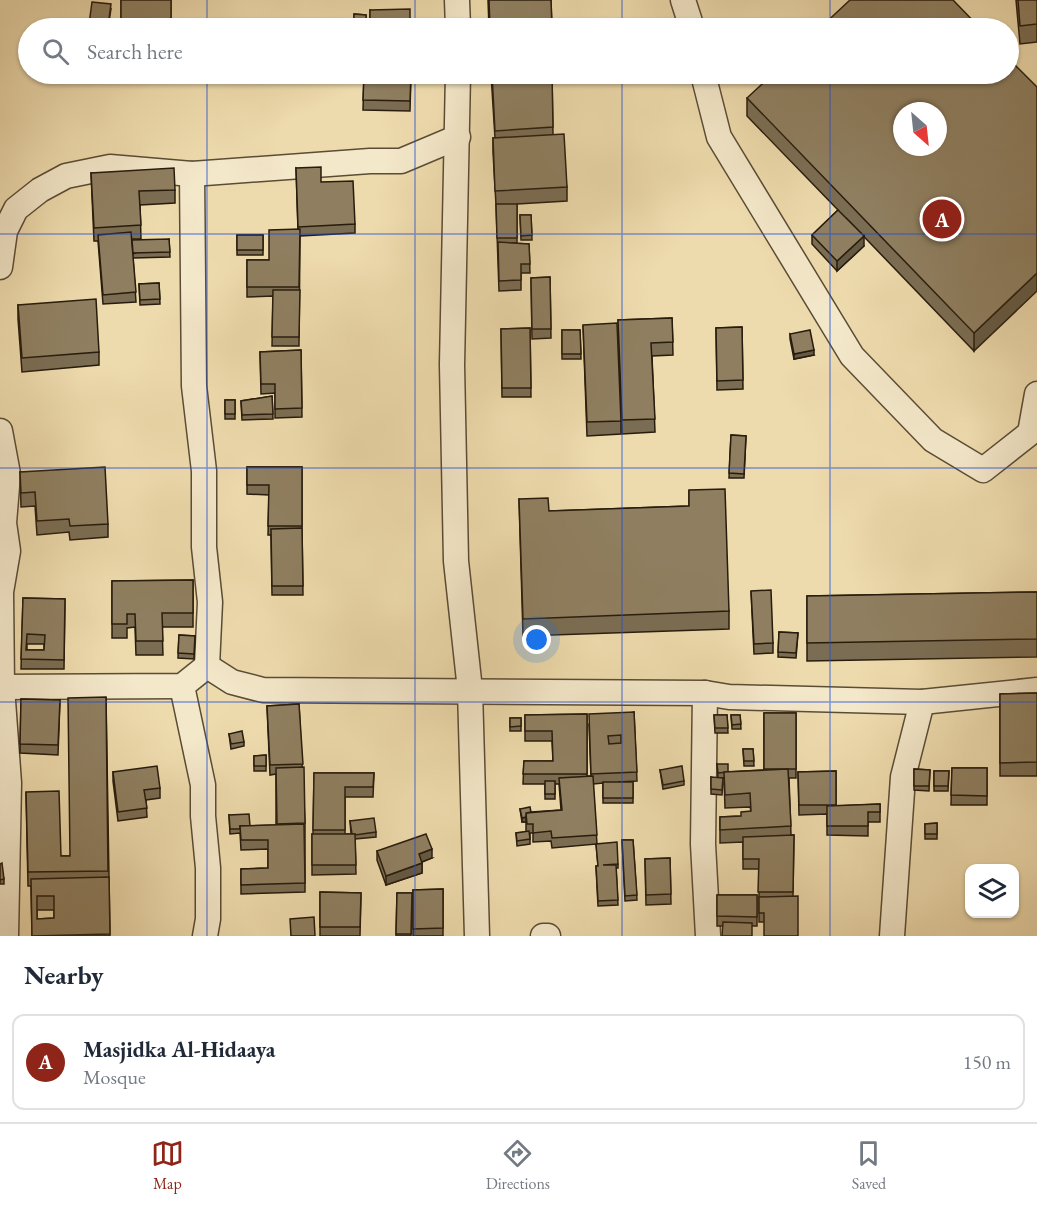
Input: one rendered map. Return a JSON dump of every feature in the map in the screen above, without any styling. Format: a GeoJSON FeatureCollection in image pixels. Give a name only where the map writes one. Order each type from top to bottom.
{"type":"FeatureCollection","features":[{"type":"Feature","properties":{"kind":"street"},"geometry":{"type":"LineString","coordinates":[[458,0],[458,18]]}},
{"type":"Feature","properties":{"kind":"street"},"geometry":{"type":"LineString","coordinates":[[683,0],[689,18]]}},
{"type":"Feature","properties":{"kind":"street"},"geometry":{"type":"LineString","coordinates":[[458,84],[452,365],[456,561],[470,690],[477,936]]}},
{"type":"Feature","properties":{"kind":"street"},"geometry":{"type":"LineString","coordinates":[[706,84],[719,137],[852,356],[933,440],[983,470],[1030,433],[1037,393]]}},
{"type":"Feature","properties":{"kind":"street"},"geometry":{"type":"LineString","coordinates":[[0,267],[5,231],[16,209],[40,190],[66,176],[110,167],[192,174],[348,162],[401,161],[458,137]]}},
{"type":"Feature","properties":{"kind":"street"},"geometry":{"type":"LineString","coordinates":[[1,687],[182,686],[207,666],[210,602],[204,547],[204,471],[194,386],[192,174]]}},
{"type":"Feature","properties":{"kind":"street"},"geometry":{"type":"LineString","coordinates":[[0,431],[8,474],[4,523],[8,551],[1,592],[1,687],[9,783],[6,936]]}},
{"type":"Feature","properties":{"kind":"street"},"geometry":{"type":"LineString","coordinates":[[207,666],[232,682],[263,690],[705,693],[729,697],[922,702],[1037,690]]}},
{"type":"Feature","properties":{"kind":"street"},"geometry":{"type":"LineString","coordinates":[[182,686],[203,784],[208,868],[208,919],[205,936]]}},
{"type":"Feature","properties":{"kind":"street"},"geometry":{"type":"LineString","coordinates":[[705,693],[703,844],[708,936]]}},
{"type":"Feature","properties":{"kind":"street"},"geometry":{"type":"LineString","coordinates":[[892,936],[903,777],[922,702]]}},
{"type":"Feature","properties":{"kind":"building"},"geometry":{"type":"Polygon","coordinates":[[[121,0],[171,0],[171,18],[121,18],[121,0]]]}},
{"type":"Feature","properties":{"kind":"building"},"geometry":{"type":"Polygon","coordinates":[[[489,0],[551,0],[552,18],[490,18],[489,0]]]}},
{"type":"Feature","properties":{"kind":"building"},"geometry":{"type":"Polygon","coordinates":[[[850,0],[953,0],[970,18],[831,18],[850,0]]]}},
{"type":"Feature","properties":{"kind":"building"},"geometry":{"type":"Polygon","coordinates":[[[1018,0],[1037,0],[1037,24],[1020,26],[1018,0]]]}},
{"type":"Feature","properties":{"kind":"building"},"geometry":{"type":"Polygon","coordinates":[[[92,2],[111,4],[109,18],[90,18],[92,2]]]}},
{"type":"Feature","properties":{"kind":"building"},"geometry":{"type":"Polygon","coordinates":[[[410,9],[410,18],[370,18],[370,10],[410,9]]]}},
{"type":"Feature","properties":{"kind":"building"},"geometry":{"type":"Polygon","coordinates":[[[354,14],[366,15],[366,18],[354,18],[354,14]]]}},
{"type":"Feature","properties":{"kind":"building"},"geometry":{"type":"Polygon","coordinates":[[[1019,69],[1037,87],[1037,273],[974,333],[747,98],[762,84],[1019,84],[1019,69]]]}},
{"type":"Feature","properties":{"kind":"building"},"geometry":{"type":"Polygon","coordinates":[[[364,84],[411,84],[410,101],[363,100],[364,84]]]}},
{"type":"Feature","properties":{"kind":"building"},"geometry":{"type":"Polygon","coordinates":[[[493,84],[552,84],[553,127],[495,131],[493,84]]]}},
{"type":"Feature","properties":{"kind":"building"},"geometry":{"type":"Polygon","coordinates":[[[564,134],[567,187],[495,191],[493,138],[564,134]]]}},
{"type":"Feature","properties":{"kind":"building"},"geometry":{"type":"Polygon","coordinates":[[[321,167],[321,182],[353,181],[355,224],[298,227],[296,168],[321,167]]]}},
{"type":"Feature","properties":{"kind":"building"},"geometry":{"type":"Polygon","coordinates":[[[174,168],[175,190],[139,191],[141,225],[94,228],[91,173],[174,168]]]}},
{"type":"Feature","properties":{"kind":"building"},"geometry":{"type":"Polygon","coordinates":[[[496,204],[517,204],[517,238],[497,238],[496,204]]]}},
{"type":"Feature","properties":{"kind":"building"},"geometry":{"type":"Polygon","coordinates":[[[838,210],[864,236],[837,261],[812,235],[838,210]]]}},
{"type":"Feature","properties":{"kind":"building"},"geometry":{"type":"Polygon","coordinates":[[[520,215],[531,215],[532,235],[521,236],[520,215]]]}},
{"type":"Feature","properties":{"kind":"building"},"geometry":{"type":"Polygon","coordinates":[[[300,229],[299,287],[247,287],[247,260],[269,260],[269,230],[300,229]]]}},
{"type":"Feature","properties":{"kind":"building"},"geometry":{"type":"Polygon","coordinates":[[[131,232],[136,292],[103,295],[98,235],[131,232]]]}},
{"type":"Feature","properties":{"kind":"building"},"geometry":{"type":"Polygon","coordinates":[[[237,235],[263,235],[263,250],[237,250],[237,235]]]}},
{"type":"Feature","properties":{"kind":"building"},"geometry":{"type":"Polygon","coordinates":[[[169,239],[170,252],[133,253],[132,240],[169,239]]]}},
{"type":"Feature","properties":{"kind":"building"},"geometry":{"type":"Polygon","coordinates":[[[498,242],[529,244],[530,264],[521,264],[521,280],[499,281],[498,242]]]}},
{"type":"Feature","properties":{"kind":"building"},"geometry":{"type":"Polygon","coordinates":[[[550,277],[551,329],[532,329],[531,278],[550,277]]]}},
{"type":"Feature","properties":{"kind":"building"},"geometry":{"type":"Polygon","coordinates":[[[159,283],[160,299],[140,300],[139,284],[159,283]]]}},
{"type":"Feature","properties":{"kind":"building"},"geometry":{"type":"Polygon","coordinates":[[[273,290],[300,290],[299,337],[272,337],[273,290]]]}},
{"type":"Feature","properties":{"kind":"building"},"geometry":{"type":"Polygon","coordinates":[[[96,299],[99,352],[22,358],[18,305],[96,299]]]}},
{"type":"Feature","properties":{"kind":"building"},"geometry":{"type":"Polygon","coordinates":[[[672,318],[673,342],[651,343],[655,419],[622,420],[618,320],[672,318]]]}},
{"type":"Feature","properties":{"kind":"building"},"geometry":{"type":"Polygon","coordinates":[[[617,323],[621,421],[587,422],[583,325],[617,323]]]}},
{"type":"Feature","properties":{"kind":"building"},"geometry":{"type":"Polygon","coordinates":[[[742,327],[743,380],[717,381],[716,328],[742,327]]]}},
{"type":"Feature","properties":{"kind":"building"},"geometry":{"type":"Polygon","coordinates":[[[530,328],[531,388],[502,388],[501,329],[530,328]]]}},
{"type":"Feature","properties":{"kind":"building"},"geometry":{"type":"Polygon","coordinates":[[[562,330],[580,330],[581,354],[562,354],[562,330]]]}},
{"type":"Feature","properties":{"kind":"building"},"geometry":{"type":"Polygon","coordinates":[[[810,330],[814,350],[794,354],[790,334],[810,330]]]}},
{"type":"Feature","properties":{"kind":"building"},"geometry":{"type":"Polygon","coordinates":[[[301,350],[302,408],[275,409],[275,384],[261,384],[260,352],[301,350]]]}},
{"type":"Feature","properties":{"kind":"building"},"geometry":{"type":"Polygon","coordinates":[[[272,396],[273,414],[242,415],[241,401],[272,396]]]}},
{"type":"Feature","properties":{"kind":"building"},"geometry":{"type":"Polygon","coordinates":[[[225,400],[235,400],[235,414],[225,414],[225,400]]]}},
{"type":"Feature","properties":{"kind":"building"},"geometry":{"type":"Polygon","coordinates":[[[731,435],[746,436],[744,474],[729,473],[731,435]]]}},
{"type":"Feature","properties":{"kind":"building"},"geometry":{"type":"Polygon","coordinates":[[[105,467],[108,524],[70,526],[69,519],[37,521],[35,492],[21,493],[20,472],[105,467]]]}},
{"type":"Feature","properties":{"kind":"building"},"geometry":{"type":"Polygon","coordinates":[[[247,467],[302,467],[302,526],[268,526],[269,485],[247,485],[247,467]]]}},
{"type":"Feature","properties":{"kind":"building"},"geometry":{"type":"Polygon","coordinates":[[[725,489],[729,611],[523,619],[519,499],[548,498],[549,511],[689,506],[689,490],[725,489]]]}},
{"type":"Feature","properties":{"kind":"building"},"geometry":{"type":"Polygon","coordinates":[[[302,528],[303,586],[272,586],[271,529],[302,528]]]}},
{"type":"Feature","properties":{"kind":"building"},"geometry":{"type":"Polygon","coordinates":[[[193,580],[193,613],[162,613],[163,641],[136,641],[135,614],[127,614],[127,624],[112,624],[112,581],[193,580]]]}},
{"type":"Feature","properties":{"kind":"building"},"geometry":{"type":"Polygon","coordinates":[[[771,590],[773,643],[754,644],[751,591],[771,590]]]}},
{"type":"Feature","properties":{"kind":"building"},"geometry":{"type":"Polygon","coordinates":[[[1037,592],[1037,639],[807,643],[807,596],[1037,592]]]}},
{"type":"Feature","properties":{"kind":"building"},"geometry":{"type":"Polygon","coordinates":[[[23,598],[65,599],[64,660],[21,659],[23,598]],[[27,634],[26,650],[44,650],[45,635],[27,634]]]}},
{"type":"Feature","properties":{"kind":"building"},"geometry":{"type":"Polygon","coordinates":[[[779,632],[798,633],[796,653],[778,652],[779,632]]]}},
{"type":"Feature","properties":{"kind":"building"},"geometry":{"type":"Polygon","coordinates":[[[179,635],[195,636],[194,654],[178,653],[179,635]]]}},
{"type":"Feature","properties":{"kind":"building"},"geometry":{"type":"Polygon","coordinates":[[[1037,693],[1037,762],[1000,763],[1000,694],[1037,693]]]}},
{"type":"Feature","properties":{"kind":"building"},"geometry":{"type":"Polygon","coordinates":[[[106,697],[108,871],[28,872],[26,792],[59,791],[61,856],[70,856],[68,698],[106,697]]]}},
{"type":"Feature","properties":{"kind":"building"},"geometry":{"type":"Polygon","coordinates":[[[21,699],[60,700],[58,745],[20,744],[21,699]]]}},
{"type":"Feature","properties":{"kind":"building"},"geometry":{"type":"Polygon","coordinates":[[[299,704],[303,764],[270,765],[267,706],[299,704]]]}},
{"type":"Feature","properties":{"kind":"building"},"geometry":{"type":"Polygon","coordinates":[[[634,712],[637,772],[591,774],[589,714],[634,712]],[[621,735],[608,736],[609,744],[621,743],[621,735]]]}},
{"type":"Feature","properties":{"kind":"building"},"geometry":{"type":"Polygon","coordinates":[[[764,713],[796,713],[796,769],[764,769],[764,713]]]}},
{"type":"Feature","properties":{"kind":"building"},"geometry":{"type":"Polygon","coordinates":[[[587,714],[587,774],[523,774],[524,761],[553,761],[552,731],[525,731],[525,715],[587,714]]]}},
{"type":"Feature","properties":{"kind":"building"},"geometry":{"type":"Polygon","coordinates":[[[714,715],[727,715],[728,728],[715,728],[714,715]]]}},
{"type":"Feature","properties":{"kind":"building"},"geometry":{"type":"Polygon","coordinates":[[[731,715],[740,715],[741,724],[732,725],[731,715]]]}},
{"type":"Feature","properties":{"kind":"building"},"geometry":{"type":"Polygon","coordinates":[[[510,718],[521,718],[521,726],[510,727],[510,718]]]}},
{"type":"Feature","properties":{"kind":"building"},"geometry":{"type":"Polygon","coordinates":[[[242,731],[244,742],[231,744],[229,734],[242,731]]]}},
{"type":"Feature","properties":{"kind":"building"},"geometry":{"type":"Polygon","coordinates":[[[743,749],[753,749],[754,761],[744,761],[743,749]]]}},
{"type":"Feature","properties":{"kind":"building"},"geometry":{"type":"Polygon","coordinates":[[[266,755],[266,766],[254,766],[254,756],[266,755]]]}},
{"type":"Feature","properties":{"kind":"building"},"geometry":{"type":"Polygon","coordinates":[[[717,764],[728,764],[728,772],[718,773],[717,764]]]}},
{"type":"Feature","properties":{"kind":"building"},"geometry":{"type":"Polygon","coordinates":[[[157,766],[160,788],[144,790],[147,808],[118,812],[113,772],[157,766]]]}},
{"type":"Feature","properties":{"kind":"building"},"geometry":{"type":"Polygon","coordinates":[[[682,766],[684,781],[663,785],[660,770],[682,766]]]}},
{"type":"Feature","properties":{"kind":"building"},"geometry":{"type":"Polygon","coordinates":[[[304,767],[305,823],[277,824],[276,768],[304,767]]]}},
{"type":"Feature","properties":{"kind":"building"},"geometry":{"type":"Polygon","coordinates":[[[952,768],[987,768],[987,796],[951,795],[952,768]]]}},
{"type":"Feature","properties":{"kind":"building"},"geometry":{"type":"Polygon","coordinates":[[[788,769],[791,826],[720,830],[720,817],[741,816],[741,812],[751,811],[750,793],[725,795],[724,772],[788,769]]]}},
{"type":"Feature","properties":{"kind":"building"},"geometry":{"type":"Polygon","coordinates":[[[914,769],[930,770],[929,786],[914,786],[914,769]]]}},
{"type":"Feature","properties":{"kind":"building"},"geometry":{"type":"Polygon","coordinates":[[[836,771],[836,805],[799,805],[798,772],[836,771]]]}},
{"type":"Feature","properties":{"kind":"building"},"geometry":{"type":"Polygon","coordinates":[[[934,771],[949,771],[948,786],[934,786],[934,771]]]}},
{"type":"Feature","properties":{"kind":"building"},"geometry":{"type":"Polygon","coordinates":[[[314,773],[374,773],[373,787],[345,787],[345,830],[313,830],[314,773]]]}},
{"type":"Feature","properties":{"kind":"building"},"geometry":{"type":"Polygon","coordinates":[[[593,776],[597,835],[552,838],[551,831],[533,833],[533,824],[527,824],[526,813],[562,810],[559,778],[593,776]]]}},
{"type":"Feature","properties":{"kind":"building"},"geometry":{"type":"Polygon","coordinates":[[[711,777],[723,778],[722,790],[711,789],[711,777]]]}},
{"type":"Feature","properties":{"kind":"building"},"geometry":{"type":"Polygon","coordinates":[[[545,781],[555,781],[555,794],[545,794],[545,781]]]}},
{"type":"Feature","properties":{"kind":"building"},"geometry":{"type":"Polygon","coordinates":[[[603,782],[633,782],[633,798],[603,798],[603,782]]]}},
{"type":"Feature","properties":{"kind":"building"},"geometry":{"type":"Polygon","coordinates":[[[880,804],[880,812],[868,812],[868,826],[827,826],[827,806],[880,804]]]}},
{"type":"Feature","properties":{"kind":"building"},"geometry":{"type":"Polygon","coordinates":[[[530,807],[531,812],[526,813],[526,817],[522,818],[520,809],[530,807]]]}},
{"type":"Feature","properties":{"kind":"building"},"geometry":{"type":"Polygon","coordinates":[[[249,814],[250,826],[230,829],[229,815],[249,814]]]}},
{"type":"Feature","properties":{"kind":"building"},"geometry":{"type":"Polygon","coordinates":[[[374,818],[376,832],[352,834],[350,821],[374,818]]]}},
{"type":"Feature","properties":{"kind":"building"},"geometry":{"type":"Polygon","coordinates":[[[937,823],[937,834],[925,834],[925,824],[937,823]]]}},
{"type":"Feature","properties":{"kind":"building"},"geometry":{"type":"Polygon","coordinates":[[[304,824],[305,883],[241,885],[241,869],[268,868],[268,840],[241,840],[240,826],[304,824]]]}},
{"type":"Feature","properties":{"kind":"building"},"geometry":{"type":"Polygon","coordinates":[[[529,831],[530,839],[517,841],[516,833],[529,831]]]}},
{"type":"Feature","properties":{"kind":"building"},"geometry":{"type":"Polygon","coordinates":[[[312,834],[355,834],[356,865],[312,865],[312,834]]]}},
{"type":"Feature","properties":{"kind":"building"},"geometry":{"type":"Polygon","coordinates":[[[426,834],[432,849],[419,854],[422,863],[386,876],[377,851],[426,834]]]}},
{"type":"Feature","properties":{"kind":"building"},"geometry":{"type":"Polygon","coordinates":[[[794,835],[793,892],[758,892],[759,859],[743,859],[743,837],[794,835]]]}},
{"type":"Feature","properties":{"kind":"building"},"geometry":{"type":"Polygon","coordinates":[[[622,840],[633,840],[637,895],[625,896],[622,840]]]}},
{"type":"Feature","properties":{"kind":"building"},"geometry":{"type":"Polygon","coordinates":[[[617,842],[618,864],[603,865],[616,865],[618,900],[598,901],[596,844],[617,842]]]}},
{"type":"Feature","properties":{"kind":"building"},"geometry":{"type":"Polygon","coordinates":[[[670,858],[671,894],[646,895],[645,859],[670,858]]]}},
{"type":"Feature","properties":{"kind":"building"},"geometry":{"type":"Polygon","coordinates":[[[2,863],[4,879],[0,880],[0,864],[2,863]]]}},
{"type":"Feature","properties":{"kind":"building"},"geometry":{"type":"Polygon","coordinates":[[[109,877],[110,934],[32,936],[31,879],[109,877]],[[37,896],[37,919],[54,918],[54,896],[37,896]]]}},
{"type":"Feature","properties":{"kind":"building"},"geometry":{"type":"Polygon","coordinates":[[[443,889],[443,928],[413,929],[413,890],[443,889]]]}},
{"type":"Feature","properties":{"kind":"building"},"geometry":{"type":"Polygon","coordinates":[[[320,892],[361,893],[360,927],[320,927],[320,892]]]}},
{"type":"Feature","properties":{"kind":"building"},"geometry":{"type":"Polygon","coordinates":[[[397,893],[412,893],[411,934],[396,934],[397,893]]]}},
{"type":"Feature","properties":{"kind":"building"},"geometry":{"type":"Polygon","coordinates":[[[717,895],[757,895],[757,917],[717,916],[717,895]]]}},
{"type":"Feature","properties":{"kind":"building"},"geometry":{"type":"Polygon","coordinates":[[[798,896],[798,936],[764,936],[764,913],[759,913],[759,897],[798,896]]]}},
{"type":"Feature","properties":{"kind":"building"},"geometry":{"type":"Polygon","coordinates":[[[314,917],[315,936],[291,936],[290,919],[314,917]]]}},
{"type":"Feature","properties":{"kind":"building"},"geometry":{"type":"Polygon","coordinates":[[[723,922],[752,923],[752,936],[722,936],[723,922]]]}},
{"type":"Feature","properties":{"kind":"place","name":"Masjidka Al-Hidaaya"},"geometry":{"type":"Point","coordinates":[942,219]}}]}
